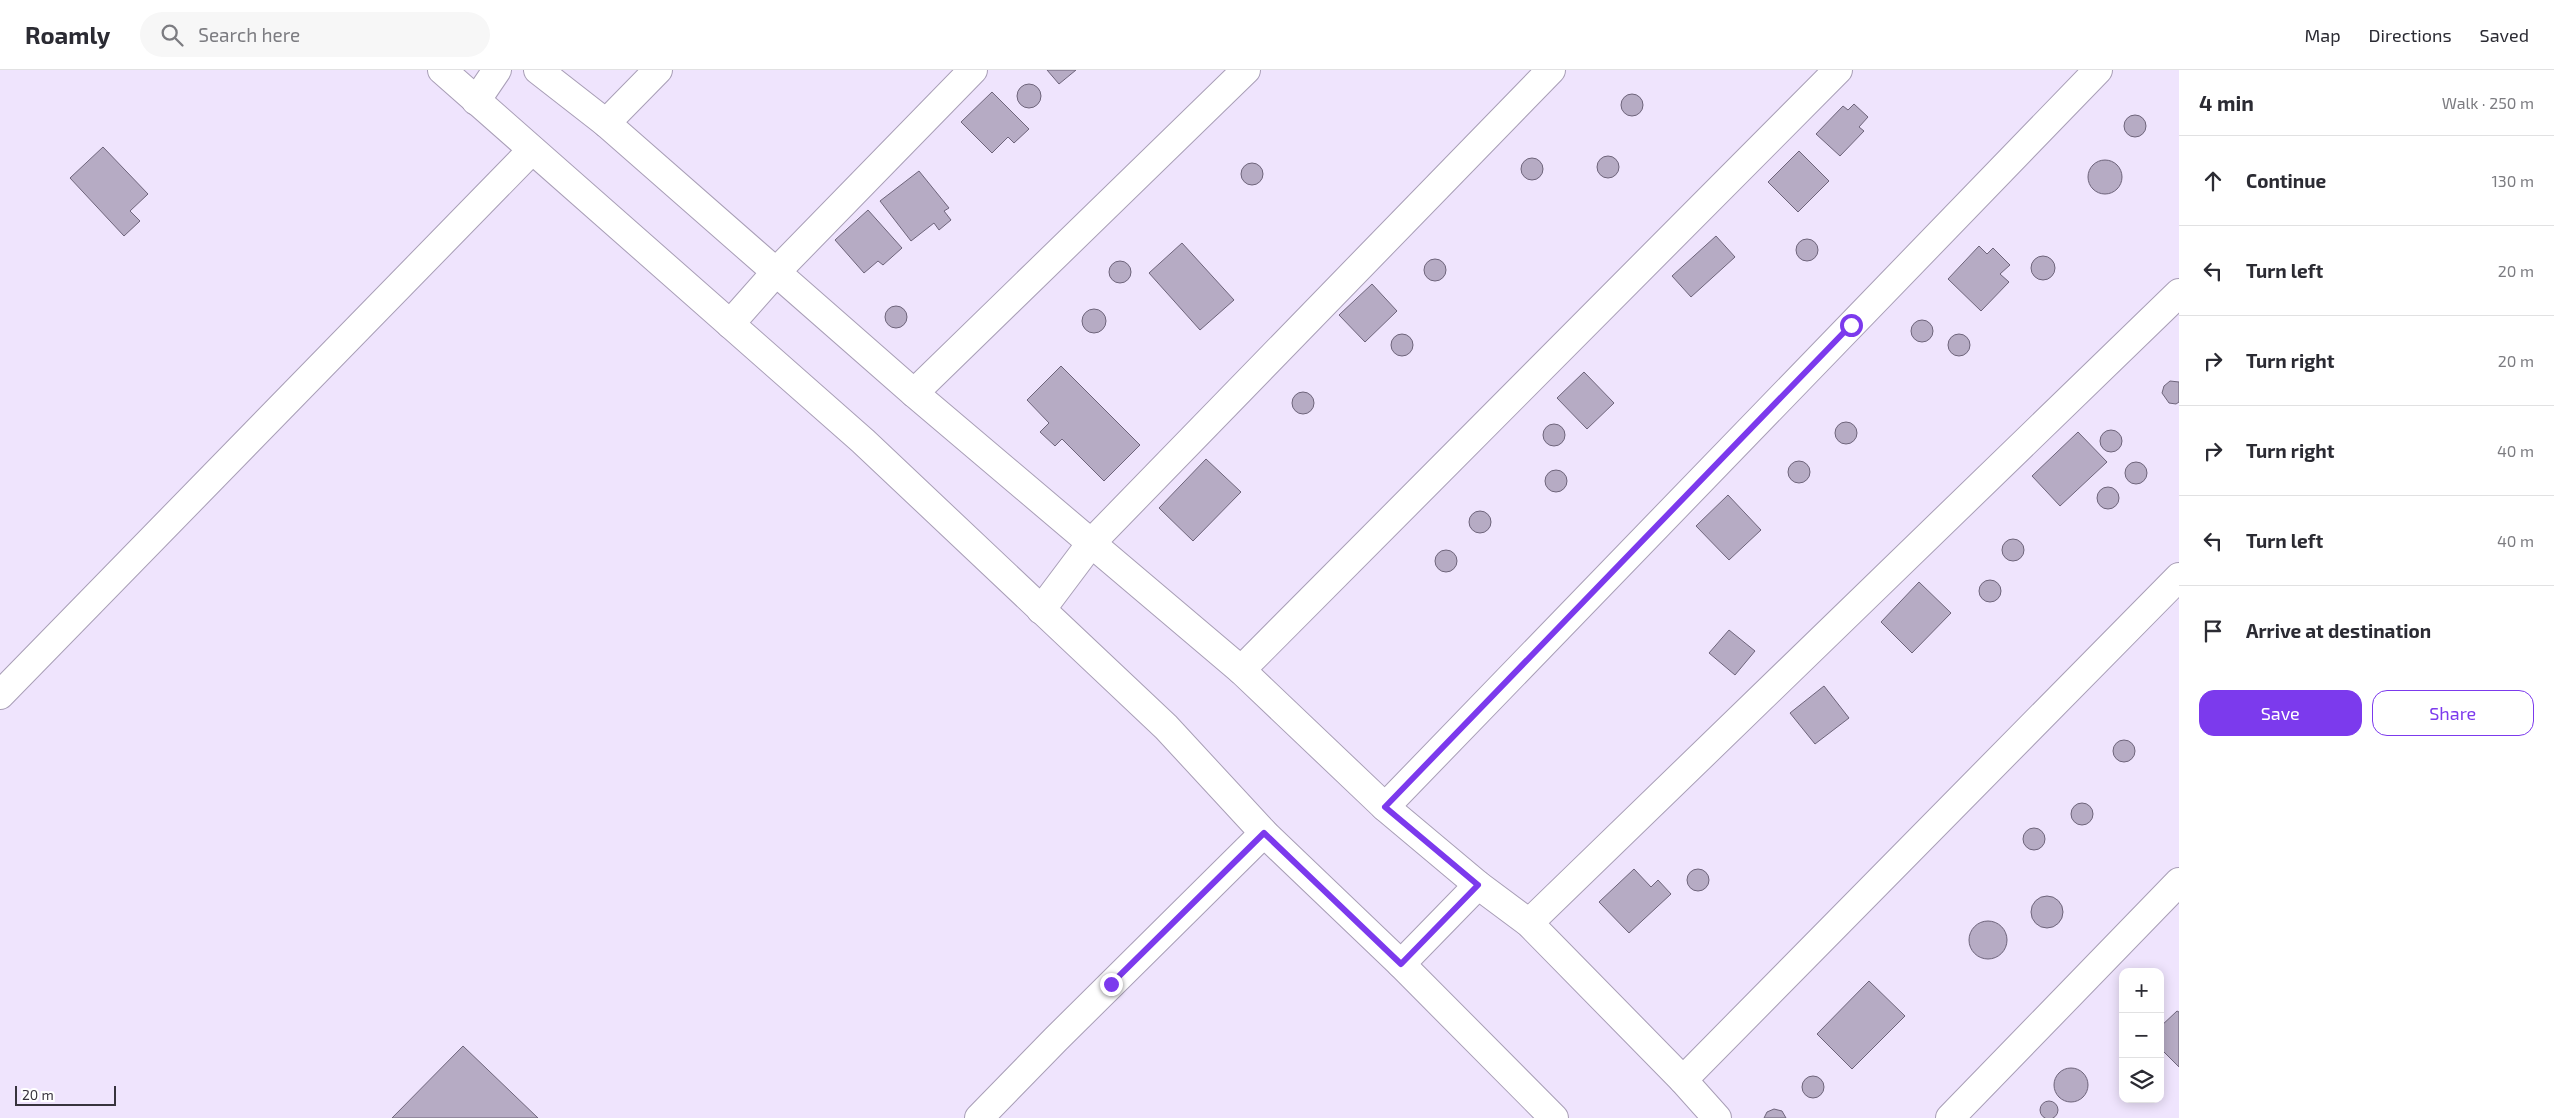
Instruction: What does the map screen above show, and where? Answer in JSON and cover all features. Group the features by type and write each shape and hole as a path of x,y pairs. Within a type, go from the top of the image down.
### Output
{"street":[{"path":"442,70 863,441 1166,727 1264,833 1401,964 1554,1118"},
{"path":"476,101 497,70"},
{"path":"538,70 606,123 914,393 1241,670 1385,807 1478,885 1528,923 1683,1080 1717,1118"},
{"path":"606,123 658,70"},
{"path":"730,324 776,272 973,70"},
{"path":"914,393 1246,70"},
{"path":"1041,610 1092,542 1551,70"},
{"path":"1241,670 1838,70"},
{"path":"1385,807 2098,70"},
{"path":"0,695 532,150"},
{"path":"1528,923 2179,293"},
{"path":"1683,1080 2179,577"},
{"path":"979,1118 1264,833"},
{"path":"1950,1118 2179,882"},
{"path":"1401,964 1478,885"}],"building":[{"path":"1047,70 1076,70 1059,84"},
{"path":"1029,84 1037,88 1041,96 1037,104 1029,108 1021,104 1017,96 1021,88"},
{"path":"992,92 1029,129 1014,143 1008,137 992,153 961,122"},
{"path":"1628,94 1636,94 1643,101 1643,109 1636,116 1628,116 1621,109 1621,101"},
{"path":"1854,104 1868,117 1859,127 1864,131 1840,156 1816,134 1843,106 1848,110"},
{"path":"2131,115 2139,115 2146,122 2146,130 2139,137 2131,137 2124,130 2124,122"},
{"path":"103,147 148,194 130,211 140,221 124,236 70,178"},
{"path":"1799,151 1829,181 1798,212 1768,182"},
{"path":"1604,156 1612,156 1619,163 1619,171 1612,178 1604,178 1597,171 1597,163"},
{"path":"1528,158 1536,158 1543,165 1543,173 1536,180 1528,180 1521,173 1521,165"},
{"path":"2105,160 2117,165 2122,177 2117,189 2105,194 2093,189 2088,177 2093,165"},
{"path":"1248,163 1256,163 1263,170 1263,178 1256,185 1248,185 1241,178 1241,170"},
{"path":"919,171 949,208 944,211 951,220 939,230 934,223 911,241 880,201"},
{"path":"868,210 902,248 883,265 878,261 864,273 835,240"},
{"path":"1716,236 1735,257 1691,297 1672,276"},
{"path":"1803,239 1811,239 1818,246 1818,254 1811,261 1803,261 1796,254 1796,246"},
{"path":"1182,243 1234,300 1200,330 1149,273"},
{"path":"1979,246 1987,254 1993,248 2010,265 2000,274 2009,282 1981,311 1948,279"},
{"path":"2043,256 2051,260 2055,268 2051,276 2043,280 2035,276 2031,268 2035,260"},
{"path":"1431,259 1439,259 1446,266 1446,274 1439,281 1431,281 1424,274 1424,266"},
{"path":"1116,261 1124,261 1131,268 1131,276 1124,283 1116,283 1109,276 1109,268"},
{"path":"1372,284 1397,311 1365,342 1339,315"},
{"path":"892,306 900,306 907,313 907,321 900,328 892,328 885,321 885,313"},
{"path":"1094,309 1102,313 1106,321 1102,329 1094,333 1086,329 1082,321 1086,313"},
{"path":"1918,320 1926,320 1933,327 1933,335 1926,342 1918,342 1911,335 1911,327"},
{"path":"1398,334 1406,334 1413,341 1413,349 1406,356 1398,356 1391,349 1391,341"},
{"path":"1955,334 1963,334 1970,341 1970,349 1963,356 1955,356 1948,349 1948,341"},
{"path":"1061,366 1140,445 1104,481 1062,439 1055,446 1040,432 1049,423 1027,400"},
{"path":"1584,372 1614,403 1587,429 1557,398"},
{"path":"2170,381 2179,382 2179,402 2176,404 2169,403 2162,393 2164,386"},
{"path":"1299,392 1307,392 1314,399 1314,407 1307,414 1299,414 1292,407 1292,399"},
{"path":"1842,422 1850,422 1857,429 1857,437 1850,444 1842,444 1835,437 1835,429"},
{"path":"1550,424 1558,424 1565,431 1565,439 1558,446 1550,446 1543,439 1543,431"},
{"path":"2107,430 2115,430 2122,437 2122,445 2115,452 2107,452 2100,445 2100,437"},
{"path":"2078,432 2107,462 2060,506 2032,476"},
{"path":"1206,459 1241,492 1193,541 1159,508"},
{"path":"1795,461 1803,461 1810,468 1810,476 1803,483 1795,483 1788,476 1788,468"},
{"path":"2132,462 2140,462 2147,469 2147,477 2140,484 2132,484 2125,477 2125,469"},
{"path":"1552,470 1560,470 1567,477 1567,485 1560,492 1552,492 1545,485 1545,477"},
{"path":"2104,487 2112,487 2119,494 2119,502 2112,509 2104,509 2097,502 2097,494"},
{"path":"1728,495 1761,530 1729,560 1696,526"},
{"path":"1476,511 1484,511 1491,518 1491,526 1484,533 1476,533 1469,526 1469,518"},
{"path":"2009,539 2017,539 2024,546 2024,554 2017,561 2009,561 2002,554 2002,546"},
{"path":"1442,550 1450,550 1457,557 1457,565 1450,572 1442,572 1435,565 1435,557"},
{"path":"1986,580 1994,580 2001,587 2001,595 1994,602 1986,602 1979,595 1979,587"},
{"path":"1919,582 1951,613 1912,653 1881,622"},
{"path":"1729,630 1755,651 1735,675 1709,653"},
{"path":"1824,686 1849,718 1815,744 1790,713"},
{"path":"2120,740 2128,740 2135,747 2135,755 2128,762 2120,762 2113,755 2113,747"},
{"path":"2078,803 2086,803 2093,810 2093,818 2086,825 2078,825 2071,818 2071,810"},
{"path":"2030,828 2038,828 2045,835 2045,843 2038,850 2030,850 2023,843 2023,835"},
{"path":"1634,869 1651,887 1658,880 1671,894 1629,933 1599,902"},
{"path":"1694,869 1702,869 1709,876 1709,884 1702,891 1694,891 1687,884 1687,876"},
{"path":"2047,896 2059,900 2063,912 2059,924 2047,928 2035,924 2031,912 2035,900"},
{"path":"1988,921 2001,927 2007,940 2001,953 1988,959 1975,953 1969,940 1975,927"},
{"path":"1869,981 1905,1016 1852,1069 1817,1034"},
{"path":"2177,1011 2179,1012 2179,1067 2164,1052 2164,1023"},
{"path":"463,1046 538,1118 392,1118"},
{"path":"2071,1068 2078,1069 2083,1073 2087,1078 2087,1092 2083,1097 2078,1101 2071,1102 2064,1101 2059,1097 2055,1092 2054,1085 2055,1078 2059,1073 2064,1069"},
{"path":"1809,1076 1817,1076 1824,1083 1824,1091 1817,1098 1809,1098 1802,1091 1802,1083"},
{"path":"2045,1101 2053,1101 2058,1106 2056,1117 2045,1119 2040,1114 2040,1106"},
{"path":"1774,1109 1782,1111 1786,1118 1764,1118 1767,1112"}],"route":[{"path":"1111,984 1264,833 1401,964 1478,885 1385,807 1851,325"}]}
